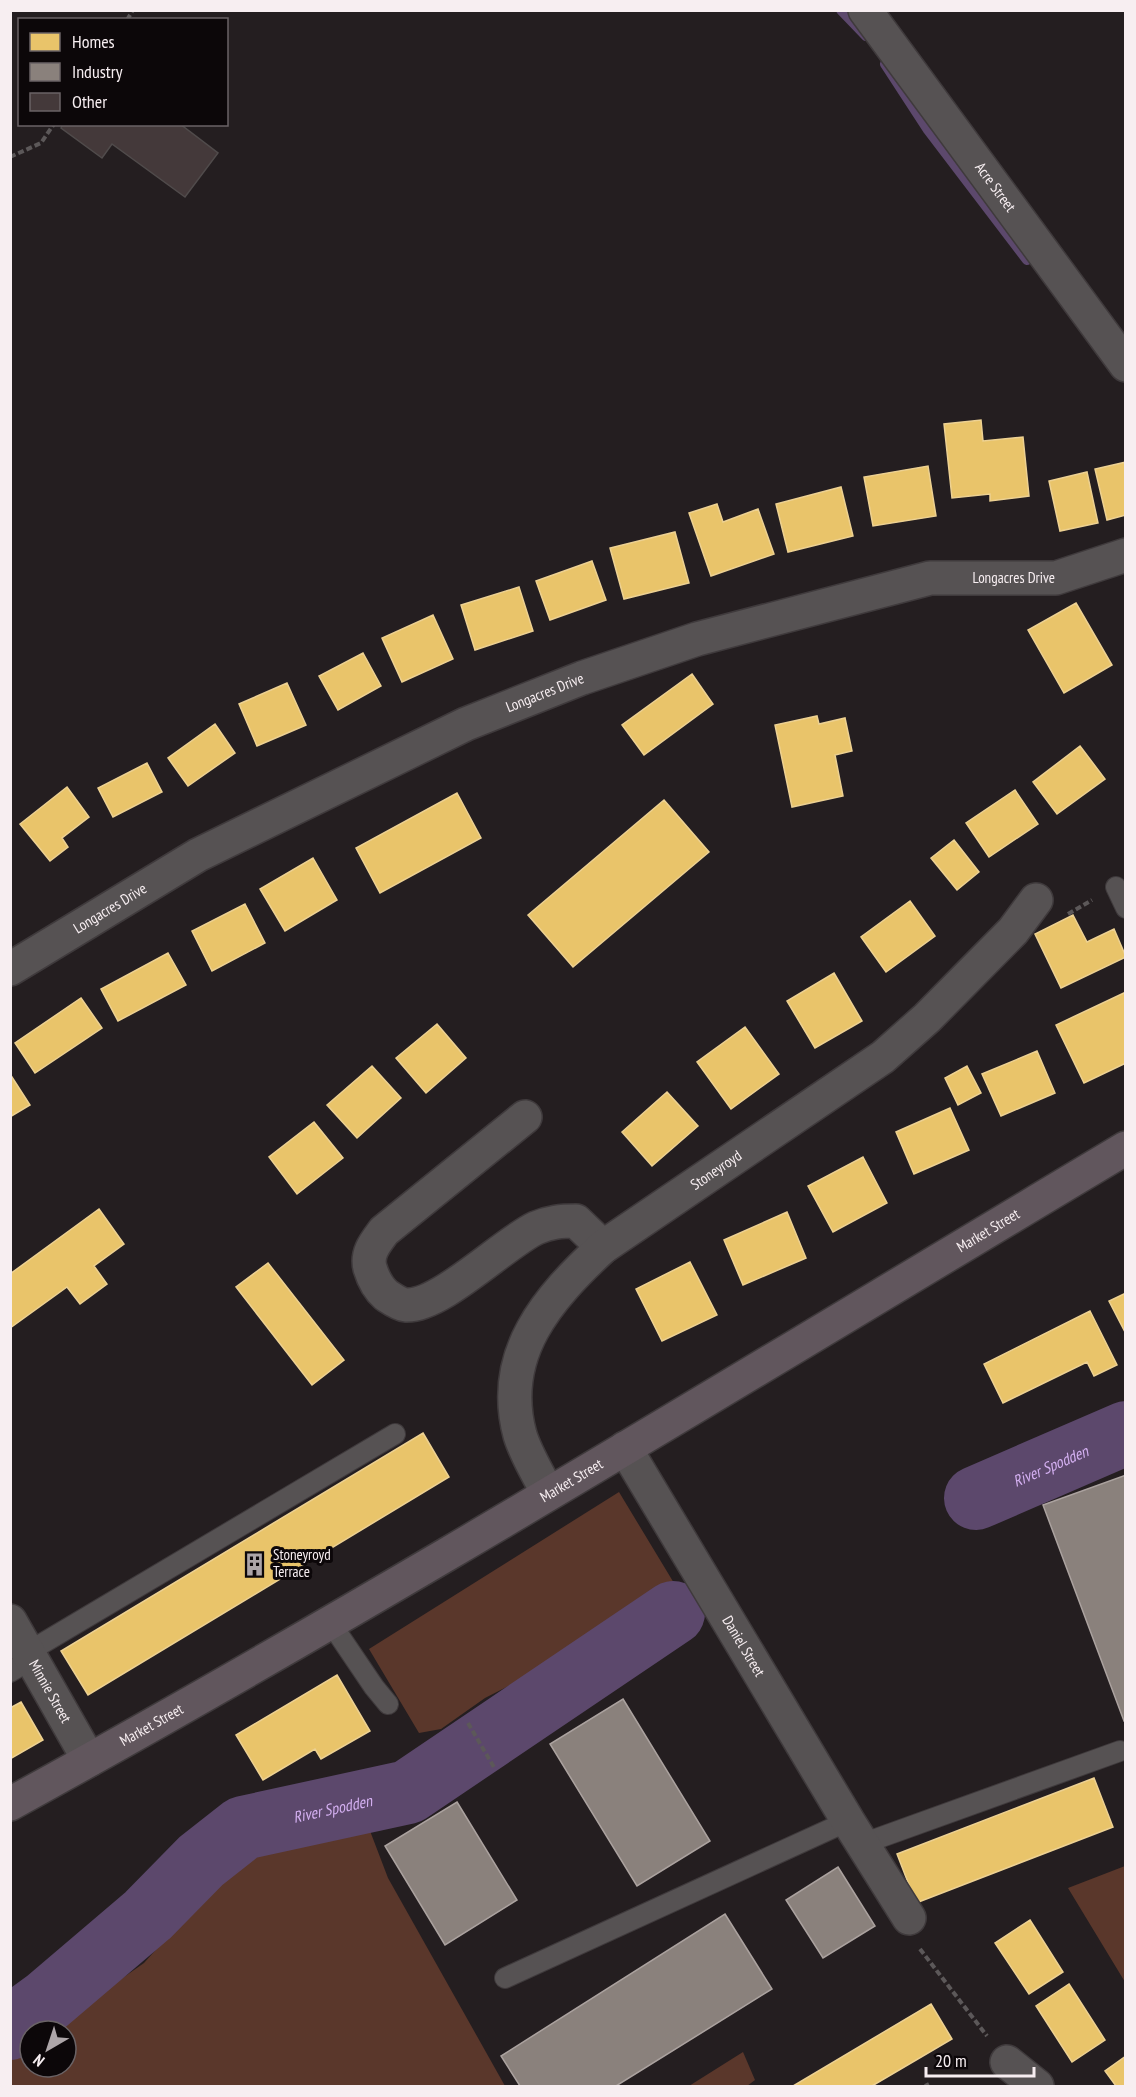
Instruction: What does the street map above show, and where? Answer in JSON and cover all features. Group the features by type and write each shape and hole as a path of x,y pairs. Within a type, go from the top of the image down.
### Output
{"main road":[{"name":"Market Street","path":"10,1804 330,1622 548,1494 1125,1148"}],"street":[{"name":"Acre Street","path":"865,10 1125,366"},
{"name":"Longacres Drive","path":"10,969 198,855 466,724 582,678 697,639 930,578 1056,578 1125,555"},
{"name":"Stoneyroyd","path":"548,1494 520,1436 515,1379 522,1350 534,1325 567,1281 603,1247 883,1058 927,1018 1013,931 1036,900"},
{"path":"525,1117 384,1231 374,1244 368,1261 372,1275 382,1291 395,1301 407,1305 437,1296 535,1228 556,1221 576,1221 603,1247"},
{"name":"Daniel Street","path":"625,1448 909,1918"},
{"name":"Minnie Street","path":"10,1621 24,1661 89,1760"},
{"path":"1007,2062 1037,2086"}],"lane":[{"path":"1116,887 1125,908"},
{"path":"24,1661 396,1434"},
{"path":"330,1622 374,1688 388,1704"},
{"path":"505,1978 855,1832 1120,1751"}],"path":[{"path":"10,157 41,143 53,126"},
{"path":"468,1723 495,1769"},
{"path":"909,1918 911,1936 1007,2062"}],"shaded area":[{"path":"619,1492 683,1598 485,1698 441,1729 419,1733 369,1649"},
{"path":"367,1823 388,1878 505,2086 11,2086 11,2057 18,2052 18,2079 78,2079 78,2019 64,2019 144,1963 228,1869 266,1839"},
{"path":"1125,1866 1125,1982 1068,1888"},
{"path":"743,2052 755,2080 747,2086 689,2086"}],"building: Homes":[{"path":"981,420 983,441 1023,437 1029,496 990,501 990,494 952,498 944,424"},
{"path":"1126,462 1126,515 1107,520 1095,469"},
{"path":"928,466 936,516 873,526 864,477"},
{"path":"1087,472 1098,523 1060,531 1049,481"},
{"path":"841,487 853,536 788,552 776,504"},
{"path":"717,504 723,522 758,509 774,554 711,576 689,513"},
{"path":"675,532 689,583 624,599 610,548"},
{"path":"592,561 606,600 550,620 536,581"},
{"path":"519,587 533,631 475,650 461,605"},
{"path":"1076,603 1112,665 1064,693 1028,630"},
{"path":"433,615 453,659 402,682 382,638"},
{"path":"363,653 381,686 338,710 319,676"},
{"path":"692,674 713,704 644,755 622,725"},
{"path":"287,683 306,725 257,746 239,704"},
{"path":"817,716 819,724 845,718 852,751 835,755 843,796 792,807 775,725"},
{"path":"215,724 235,753 188,786 168,758"},
{"path":"1080,746 1105,779 1057,814 1033,782"},
{"path":"147,763 162,792 113,817 98,788"},
{"path":"67,787 89,817 62,838 68,847 50,861 20,824"},
{"path":"1015,790 1038,824 989,857 966,823"},
{"path":"457,793 481,838 380,893 356,848"},
{"path":"664,800 709,852 573,967 528,915"},
{"path":"954,840 979,872 957,890 931,858"},
{"path":"313,858 337,900 285,931 260,889"},
{"path":"910,901 935,936 886,972 861,937"},
{"path":"245,904 265,943 212,971 192,931"},
{"path":"1073,915 1087,942 1114,929 1126,957 1061,988 1035,934"},
{"path":"168,953 186,985 118,1021 101,989"},
{"path":"834,973 862,1021 815,1048 787,1001"},
{"path":"1126,992 1126,1063 1084,1083 1056,1025"},
{"path":"81,998 102,1028 35,1073 15,1043"},
{"path":"437,1024 466,1058 426,1093 396,1058"},
{"path":"745,1027 779,1074 731,1109 697,1062"},
{"path":"1037,1051 1055,1093 1001,1116 982,1074"},
{"path":"372,1066 401,1098 357,1138 327,1105"},
{"path":"967,1066 981,1093 958,1105 945,1078"},
{"path":"10,1074 30,1105 10,1117"},
{"path":"667,1092 698,1126 652,1166 622,1132"},
{"path":"950,1108 969,1150 914,1174 896,1132"},
{"path":"314,1122 343,1158 297,1194 269,1157"},
{"path":"863,1157 887,1203 833,1232 808,1186"},
{"path":"99,1209 124,1244 94,1266 107,1284 80,1304 67,1287 10,1328 10,1274"},
{"path":"787,1212 806,1258 743,1285 724,1240"},
{"path":"690,1262 717,1315 662,1341 636,1289"},
{"path":"268,1263 344,1360 312,1385 236,1287"},
{"path":"1126,1293 1126,1334 1109,1301"},
{"path":"1090,1311 1117,1365 1094,1376 1087,1362 1003,1403 984,1364"},
{"name":"Stoneyroyd Terrace","path":"423,1433 449,1477 88,1695 61,1651"},
{"path":"337,1675 370,1731 321,1759 315,1749 263,1780 236,1735"},
{"path":"21,1702 43,1740 10,1759 10,1708"},
{"path":"1094,1778 1113,1827 916,1903 897,1854"},
{"path":"1030,1920 1063,1972 1029,1994 995,1943"},
{"path":"1069,1984 1105,2040 1072,2062 1036,2006"},
{"path":"931,2004 952,2039 872,2086 793,2086"},
{"path":"1126,2056 1126,2086 1116,2086 1105,2071"}],"building: Industry":[{"path":"1126,1475 1126,1720 1124,1721 1043,1505"},
{"path":"623,1699 710,1841 637,1886 550,1744"},
{"path":"457,1802 517,1900 445,1945 385,1846"},
{"path":"838,1867 875,1926 823,1958 786,1900"},
{"path":"725,1914 772,1989 616,2086 520,2086 501,2056"}],"building: Other":[{"path":"62,126 183,126 218,153 185,197 112,144 102,158 61,128"}],"waterway":[{"path":"841,10 866,36"},
{"path":"885,64 928,130 1027,260"},
{"name":"River Spodden","path":"976,1498 1126,1433"},
{"name":"River Spodden","path":"10,2028 47,2001 148,1915 201,1861 243,1828 408,1792 673,1613"}],"place":[{"name":"Stoneyroyd Terrace","path":"255,1564"}]}
